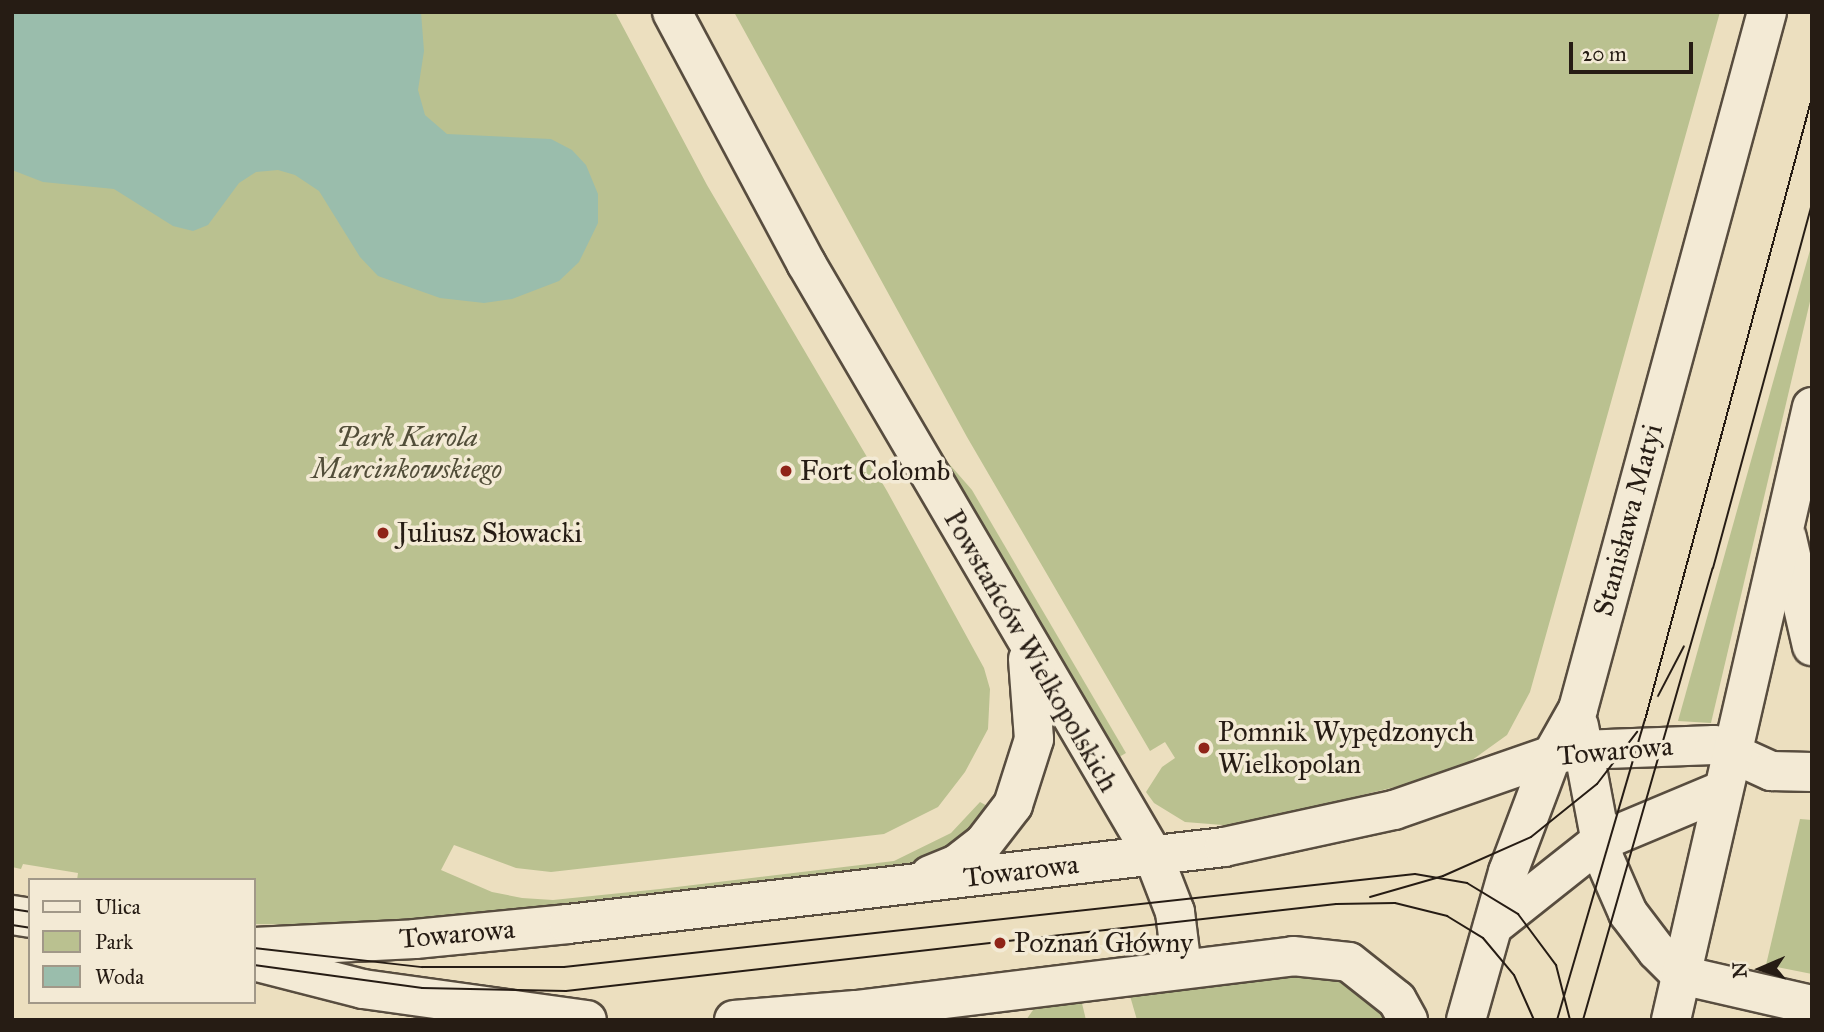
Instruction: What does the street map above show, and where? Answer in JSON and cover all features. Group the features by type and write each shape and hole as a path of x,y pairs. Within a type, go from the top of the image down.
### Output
{"street":[{"name":"Powstańców Wielkopolskich","path":"672,12 806,263 1020,633 1153,855 1175,912 1182,968"},
{"name":"Stanisława Matyi","path":"1566,752 1767,12"},
{"path":"1671,1020 1721,791 1812,407"},
{"path":"1784,525 1812,646"},
{"path":"888,888 957,864 993,834 1013,804 1034,739 1032,681 1020,633"},
{"name":"Towarowa","path":"256,947 415,939 888,888 1153,855 1301,832 1394,810 1566,752 1663,744 1714,745 1731,750 1771,771 1812,772"},
{"path":"1566,752 1628,913 1681,975 1812,1005"},
{"path":"1466,1020 1493,926 1566,752"},
{"path":"1493,926 1599,842 1629,826 1721,791"},
{"path":"734,1020 856,1010 1293,956 1349,962 1397,1000 1408,1020"},
{"name":"Towarowa","path":"256,962 363,989 587,1020"}],"green space":[{"name":"Park Karola Marcinkowskiego","path":"12,12 615,12 707,185 887,491 984,668 990,689 988,729 965,772 938,807 884,834 551,872 516,868 454,845 441,870 492,892 522,898 553,900 660,889 894,861 951,833 980,802 991,808 960,841 920,863 872,874 361,926 256,924 256,878 77,878 78,873 23,864 21,869 12,867"},
{"path":"734,12 1720,12 1530,692 1507,735 1468,763 1403,785 1235,826 1185,822 1154,803 1146,792 1162,767 1175,758 1165,742 1150,751 967,437"},
{"path":"1812,243 1812,293 1711,723 1678,721"},
{"path":"944,458 972,490 1126,753 1119,757"},
{"path":"1800,819 1812,820 1812,974 1766,965"},
{"path":"1299,970 1341,978 1368,994 1388,1020 1137,1020 1128,989"},
{"path":"1080,995 1086,1020 1026,1020 1038,1003"}],"water":[{"path":"12,12 421,12 424,51 418,90 425,115 447,134 551,139 572,150 586,165 598,194 598,223 579,262 559,281 512,299 484,303 440,298 378,276 360,257 319,191 295,175 278,170 256,172 239,183 208,225 193,231 173,226 114,189 43,182 12,170"}],"tram line":[{"path":"1557,1020 1645,720 1812,97"},
{"path":"1583,1020 1713,568 1812,203"},
{"path":"1658,696 1684,646"},
{"path":"1370,897 1443,876 1531,837 1597,784 1637,732"},
{"path":"256,948 422,967 564,967 1415,874 1467,883 1518,914 1556,965 1570,1020"},
{"path":"256,965 422,988 566,991 1336,904 1395,903 1447,916 1483,938 1514,975 1534,1020"},
{"path":"12,909 28,912"},
{"path":"12,925 28,928"}],"place":[{"name":"Fort Colomb","path":"786,471"},
{"name":"Juliusz Słowacki","path":"383,533"},
{"name":"Pomnik Wypędzonych Wielkopolan","path":"1204,748"},
{"name":"Poznań Główny","path":"1000,943"}]}
